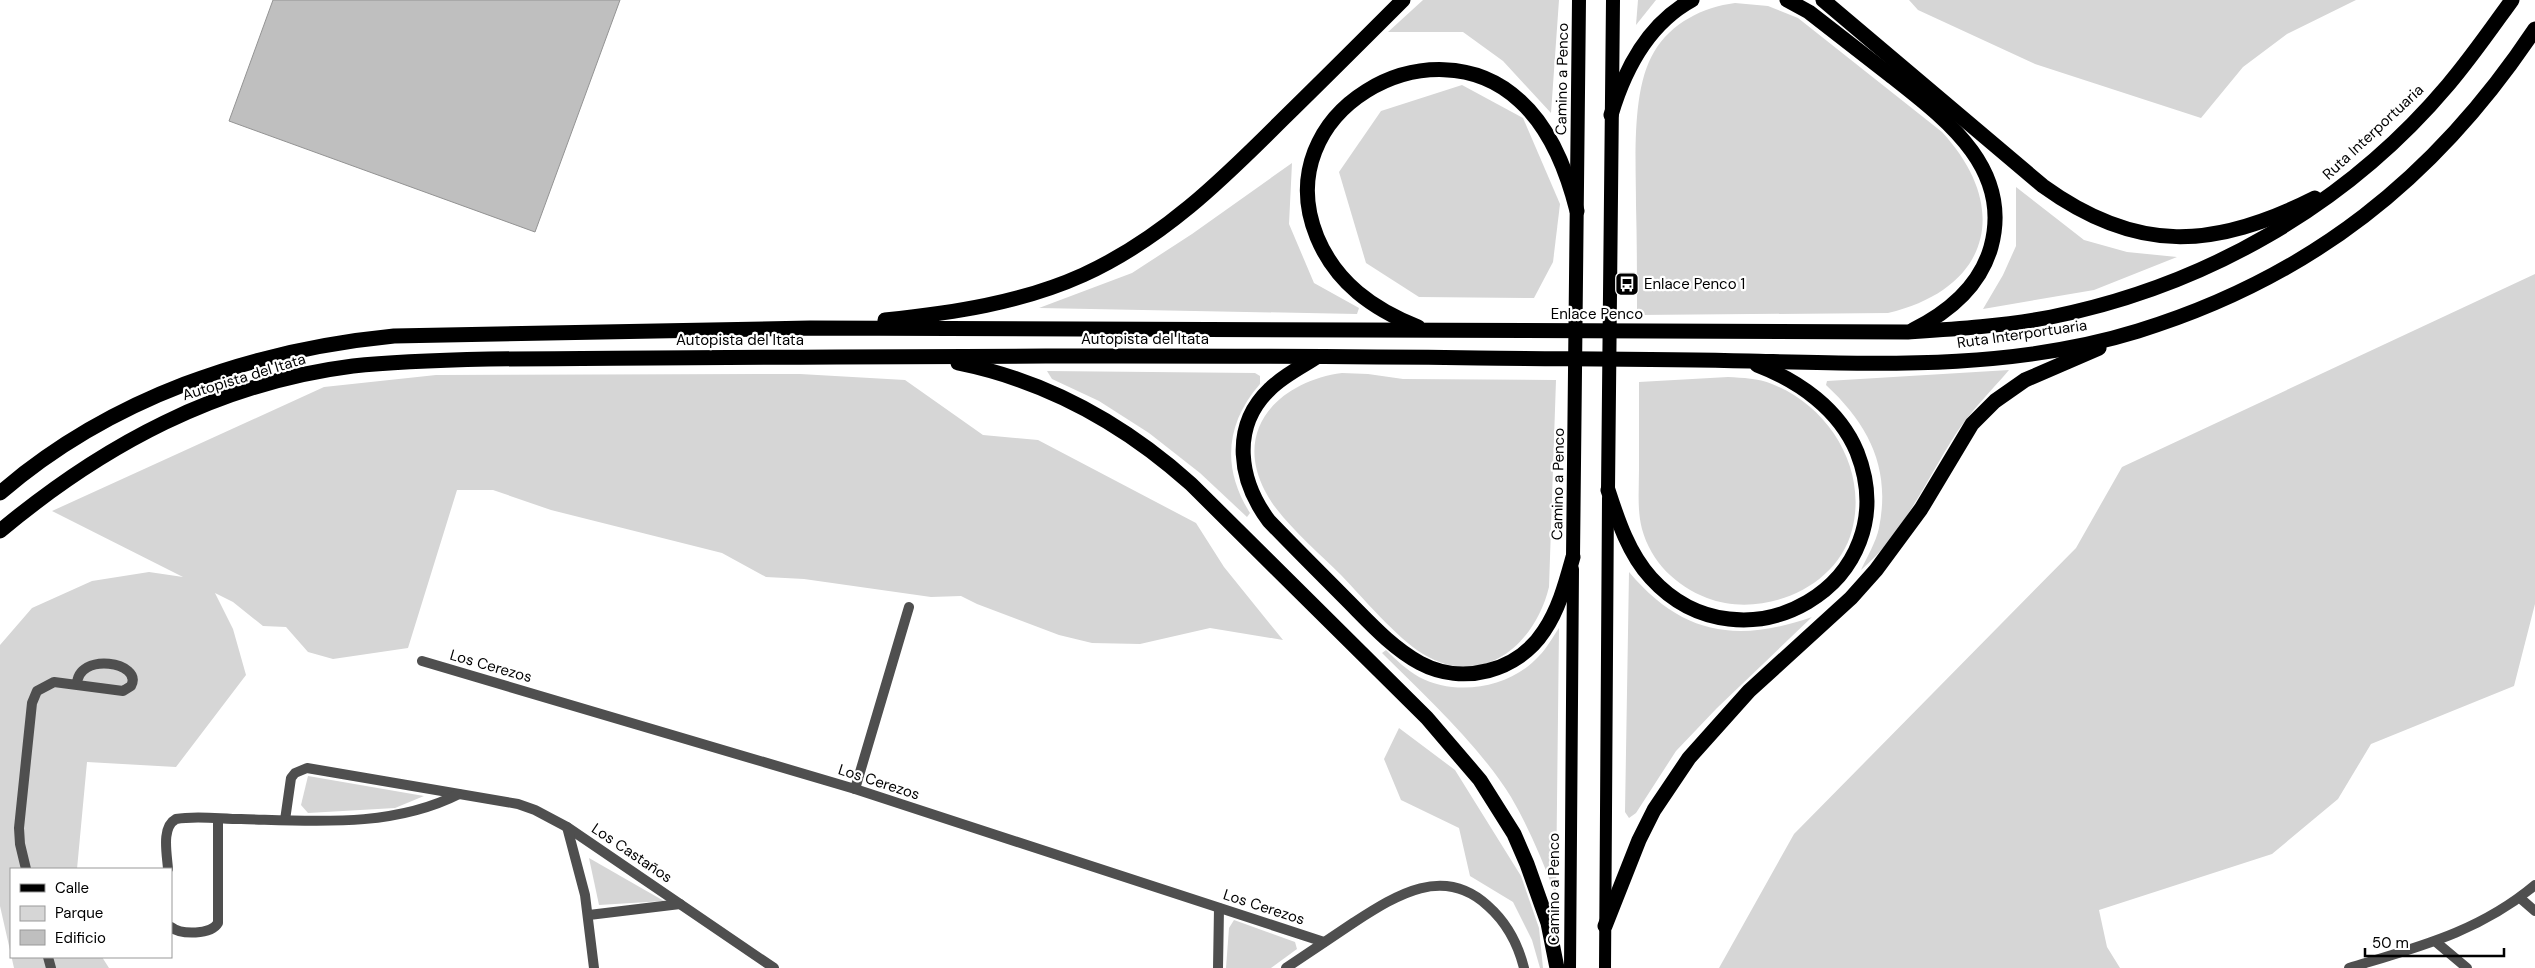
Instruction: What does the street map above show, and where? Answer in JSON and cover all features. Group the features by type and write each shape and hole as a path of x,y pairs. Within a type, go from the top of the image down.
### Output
{"highway":[{"path":"810,328 940,313 1006,300 1064,283 1118,257 1160,231 1207,193 1403,0"},
{"name":"Camino a Penco","path":"1573,557 1579,0"},
{"path":"1613,0 1608,490 1622,531 1640,564 1661,589 1690,608 1724,619 1757,619 1788,611 1828,588 1848,565 1862,537 1868,508 1861,464 1846,431 1824,405 1793,383 1746,361"},
{"path":"1611,115 1626,73 1637,54 1666,17 1692,0"},
{"path":"1787,0 1809,12 1953,126 1975,155 1988,182 1994,212 1994,227 1992,242 1982,270 1954,304 1928,322 1908,332"},
{"path":"1823,0 2043,186 2086,214 2124,230 2166,237 2187,237 2228,231 2283,212 2358,174"},
{"name":"Ruta Interportuaria","path":"1672,332 1908,332 1981,326 2049,317 2126,298 2163,286 2231,256 2277,231 2315,207 2358,174 2448,85 2512,0"},
{"name":"Ruta Interportuaria","path":"1670,360 1854,364 1944,362 2044,352 2132,333 2180,318 2259,283 2333,240 2371,212 2408,180 2460,128 2502,75 2535,28"},
{"path":"1426,330 1386,313 1352,289 1329,261 1315,231 1308,199 1309,170 1325,130 1352,101 1388,80 1425,71 1460,72 1490,82 1519,100 1541,126 1563,167 1577,211"},
{"name":"Autopista del Itata","path":"2,492 57,450 98,424 151,398 246,364 313,346 376,338 434,334 810,328 1522,331"},
{"name":"Enlace Penco","path":"1522,331 1672,332"},
{"path":"1605,926 1639,840 1658,803 1689,758 1749,691 1851,598 1876,570 1921,509 1963,438 1978,418 1995,401 2025,380 2132,333"},
{"path":"1319,356 1270,389 1254,409 1243,442 1244,472 1254,498 1269,521 1399,649 1430,667 1455,674 1481,672 1517,658 1539,638 1550,622 1564,587 1573,557"},
{"name":"Autopista del Itata","path":"0,531 76,472 135,436 208,404 272,383 314,373 366,365 459,360 930,357 1319,356 1670,360"},
{"path":"930,357 973,366 1015,378 1077,403 1128,433 1191,484 1426,718 1480,780 1510,828 1527,864 1548,923 1557,968"}],"main road":[{"path":"1605,968 1608,490"},
{"name":"Camino a Penco","path":"1570,968 1573,557"}],"street":[{"path":"855,789 909,607"},
{"name":"Los Cerezos","path":"422,661 855,789 1324,942"},
{"path":"26,868 20,844 19,828 34,697 42,687 48,684 77,685 124,691 131,686 133,677 131,672 123,667 94,664 82,669 77,679 77,685"},
{"name":"Los Castaños","path":"285,820 292,778 295,773 307,768 518,804 543,814 567,827 774,968"},
{"path":"168,868 167,830 170,823 182,818 285,820 387,817 426,808 459,794"},
{"path":"172,928 177,931 208,931 218,923 218,819"},
{"path":"567,827 580,874 588,915 594,968"},
{"path":"2349,968 2436,942 2480,923 2520,898 2535,885"},
{"path":"1286,968 1399,895 1421,888 1446,886 1470,893 1492,909 1509,930 1524,968"},
{"path":"2520,898 2535,910"},
{"path":"588,915 680,904"},
{"path":"1218,968 1219,908"},
{"path":"2436,942 2467,968"}],"green space":[{"path":"1423,0 1559,0 1551,113 1503,61 1463,32 1388,32"},
{"path":"1638,0 1656,0 1636,25"},
{"path":"1909,0 2356,0 2287,34 2243,67 2201,118 2035,64 1918,10"},
{"path":"1735,3 1768,6 1798,18 1942,132 1964,161 1977,189 1983,216 1980,242 1968,265 1949,285 1922,301 1888,313 1637,315 1636,126 1641,86 1654,52 1669,33 1689,18 1711,8"},
{"path":"1462,85 1523,118 1560,204 1553,262 1534,298 1419,297 1366,263 1339,172 1381,111"},
{"path":"1292,163 1289,224 1314,283 1359,308 1357,314 1039,308 1132,273 1192,234"},
{"path":"2016,187 2084,240 2127,252 2177,257 2094,290 1983,309 2003,275 2016,246"},
{"path":"2535,274 2535,604 2514,686 2371,744 2338,799 2272,854 2099,910 2107,947 2120,968 1719,968 1794,834 2076,548 2122,467"},
{"path":"2009,370 1961,426 1913,506 1890,540 1861,570 1874,544 1879,528 1882,486 1879,467 1865,432 1841,400 1826,385 1827,381"},
{"path":"1047,371 1255,373 1260,376 1260,384 1248,399 1240,415 1231,447 1235,480 1250,513 1247,517 1200,473 1149,433 1099,401 1052,379"},
{"path":"1342,373 1368,374 1403,379 1556,380 1549,587 1542,608 1532,627 1519,643 1503,656 1485,664 1466,667 1445,664 1423,654 1391,628 1300,535 1271,502 1256,468 1255,447 1259,428 1268,411 1282,397 1300,386 1320,378"},
{"path":"800,374 905,380 983,435 1038,440 1196,523 1224,567 1283,640 1210,628 1140,644 1092,643 1059,635 977,604 961,596 931,597 804,579 766,577 722,553 551,510 493,490 457,490 408,648 333,659 308,652 286,627 263,626 233,602 215,593 233,629 246,675 176,767 87,762 77,868 10,868 10,951 0,906 0,645 32,608 92,581 149,572 183,577 52,511 324,387 436,375"},
{"path":"1728,377 1767,382 1792,394 1811,408 1827,424 1839,442 1849,463 1854,485 1855,507 1852,530 1844,551 1831,568 1814,583 1794,594 1773,601 1750,605 1728,604 1707,598 1675,580 1658,562 1646,541 1639,514 1639,382"},
{"path":"1629,572 1649,593 1669,609 1690,621 1712,628 1735,631 1759,630 1812,617 1717,708 1676,751 1636,813 1629,818 1625,812"},
{"path":"1559,628 1556,890 1554,891 1523,819 1498,777 1451,722 1382,653 1386,650 1410,671 1434,683 1466,688 1482,686 1513,676 1527,667 1542,653"},
{"path":"1399,728 1455,770 1521,876 1539,928 1543,968 1540,968 1532,940 1513,902 1470,876 1459,828 1401,800 1384,759"},
{"path":"308,776 424,796 395,808 308,813 301,805"},
{"path":"589,858 664,901 599,905"},
{"path":"1234,920 1295,942 1297,949 1271,968 1226,968 1229,928"},
{"path":"12,958 103,958 109,968 14,968"}],"building":[{"path":"273,0 620,0 535,232 229,121"}],"place":[{"name":"Enlace Penco 1","path":"1627,284"}]}
